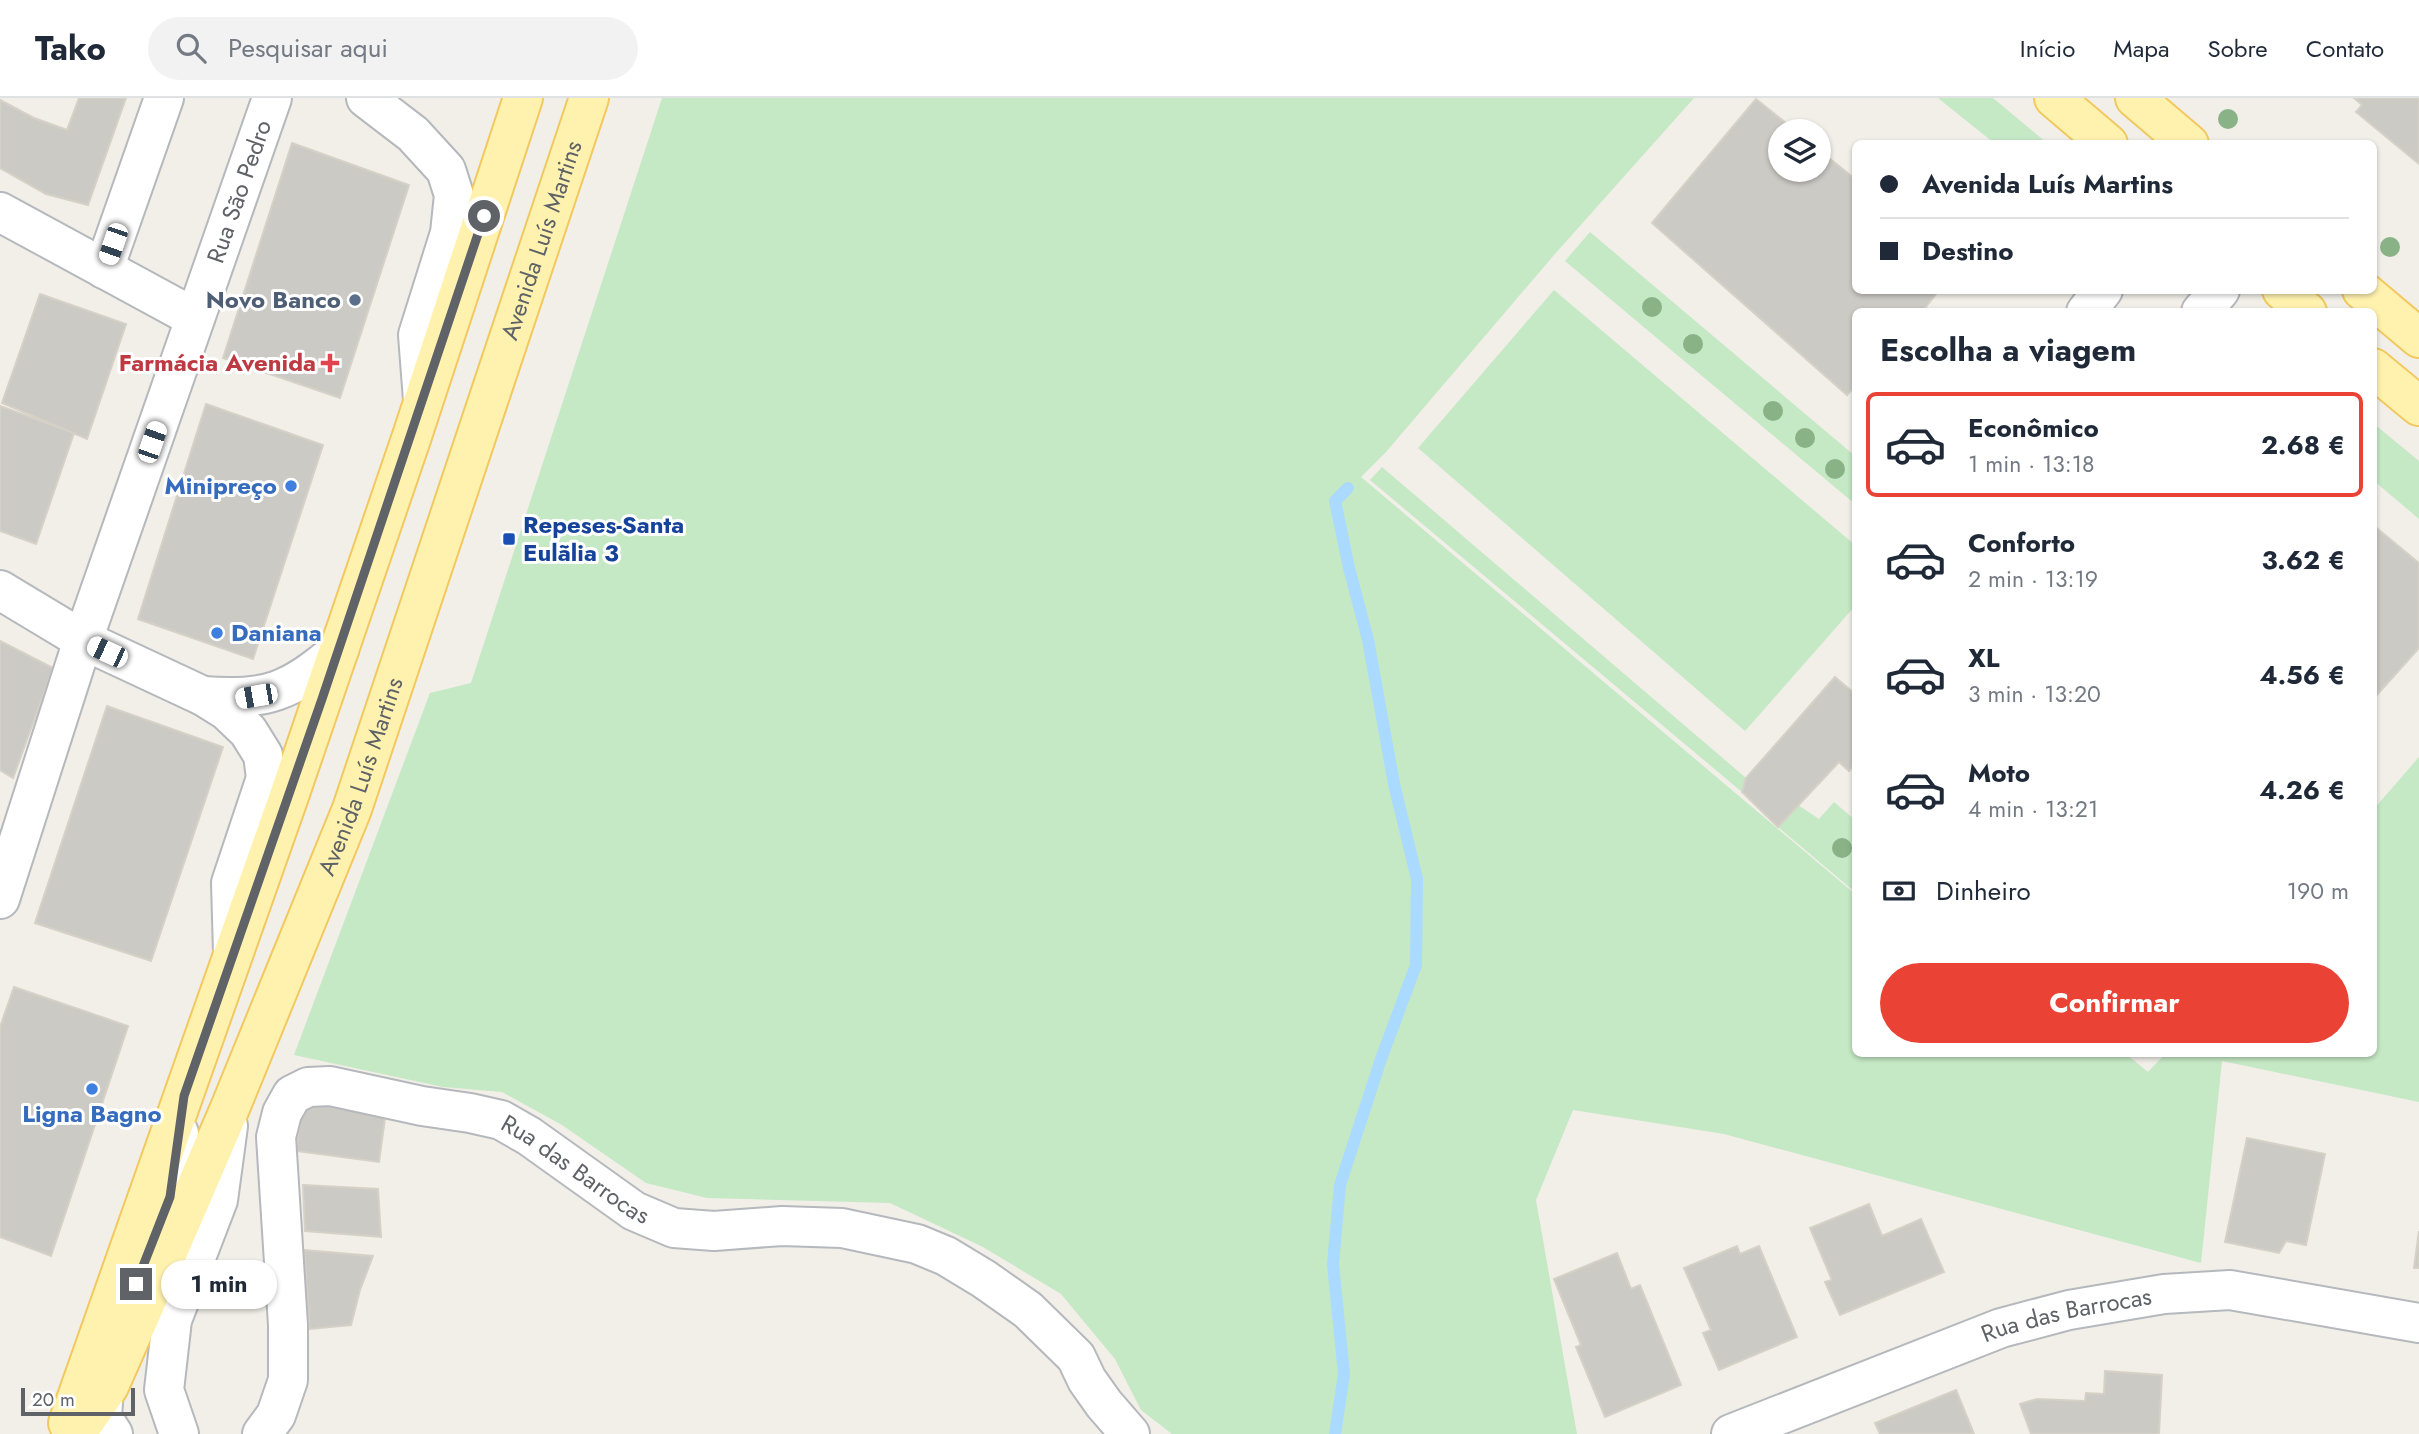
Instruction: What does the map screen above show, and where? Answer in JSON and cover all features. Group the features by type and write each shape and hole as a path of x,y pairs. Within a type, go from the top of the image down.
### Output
{"main road":[{"path":"64,1434 233,956 523,98"},
{"name":"Avenida Luís Martins","path":"76,1434 103,1395 161,1268 352,810 589,98"},
{"path":"2054,98 2103,140"},
{"path":"2135,98 2184,140"},
{"path":"2287,294 2302,308"},
{"path":"2367,294 2419,338"},
{"path":"2377,371 2419,406"}],"street":[{"path":"104,268 164,98"},
{"name":"Rua São Pedro","path":"0,899 83,640 272,98"},
{"path":"366,98 413,134 446,170 454,195 450,233 418,335 423,400"},
{"path":"0,212 195,318"},
{"path":"2089,308 2100,294"},
{"path":"2204,308 2217,294"},
{"path":"0,590 83,640 203,696 227,711 248,731 262,755 266,778 231,883 233,956"},
{"path":"203,696 238,699 273,693 309,675 338,650"},
{"name":"Rua das Barrocas","path":"262,1434 276,1415 288,1380 288,1325 276,1138 282,1113 292,1095 308,1087 330,1086 501,1120 529,1136 634,1211 674,1228 714,1231 782,1226 842,1228 917,1244 946,1256 1028,1310 1076,1357 1098,1396 1130,1434"},
{"path":"113,1434 102,1416 104,1376 127,1306 170,1197 184,1096"},
{"path":"179,1434 164,1390 172,1320 218,1200 230,1108"},
{"name":"Rua das Barrocas","path":"1731,1434 2001,1328 2069,1310 2164,1294 2230,1290 2419,1323"}],"green space":[{"path":"662,98 1694,98 1554,255 1386,452 1361,477 1852,891 1852,1057 2130,1057 2148,1072 2162,1057 2377,1057 2377,805 2419,757 2419,1102 2222,1061 2201,1263 1724,1134 1573,1110 1536,1200 1577,1434 1172,1434 1141,1410 1115,1359 1061,1294 983,1247 890,1203 707,1198 646,1183 562,1125 502,1092 443,1087 294,1055 430,693 471,683"},
{"path":"1938,98 1993,98 2043,140 1990,140"},
{"path":"1590,232 1852,453 1852,501 1565,261"},
{"path":"1554,290 1852,542 1852,609 1745,731 1418,448"},
{"path":"2377,426 2419,461 2419,519 2377,483"},
{"path":"1382,467 1746,778 1742,792 1370,480"},
{"path":"1834,802 1852,817 1852,889 1778,827 1798,805 1819,819"}],"building":[{"path":"79,98 126,98 88,205 46,194 0,168 0,100 34,118 67,130"},
{"path":"2354,98 2419,98 2419,164 2356,112 2362,105"},
{"path":"1756,99 1781,119 1768,119 1768,182 1831,182 1831,160 1852,177 1852,294 1936,294 1925,308 1852,308 1852,389 1847,395 1652,223"},
{"path":"292,143 409,185 340,398 223,358"},
{"path":"40,294 126,324 87,439 2,403"},
{"path":"206,404 323,445 253,659 138,619"},
{"path":"0,406 74,433 36,544 0,531"},
{"path":"2377,528 2419,563 2419,648 2377,695"},
{"path":"0,641 53,668 13,778 0,770"},
{"path":"1835,677 1852,691 1852,768 1849,771 1839,762 1778,827 1742,792 1746,778"},
{"path":"107,706 223,747 151,961 35,923"},
{"path":"14,987 128,1026 51,1256 0,1237 0,1027"},
{"path":"303,1100 386,1111 379,1162 296,1151"},
{"path":"2247,1138 2325,1154 2306,1245 2286,1241 2279,1253 2225,1242"},
{"path":"303,1185 378,1189 381,1237 305,1231"},
{"path":"1869,1204 1882,1236 1921,1219 1944,1272 1840,1315 1825,1282 1832,1280 1810,1228"},
{"path":"2419,1231 2419,1268 2414,1268"},
{"path":"1737,1246 1740,1254 1759,1246 1797,1337 1719,1370 1703,1333 1711,1330 1684,1268"},
{"path":"304,1250 373,1256 351,1325 310,1329"},
{"path":"1617,1253 1631,1289 1640,1285 1681,1385 1605,1417 1576,1347 1581,1345 1554,1279"},
{"path":"2105,1371 2162,1375 2159,1434 2031,1434 2020,1404 2037,1399 2085,1401 2086,1393 2104,1394"},
{"path":"1956,1390 1974,1434 1880,1434 1875,1423"}],"waterway":[{"path":"1335,1434 1344,1374 1333,1264 1340,1185 1381,1059 1416,965 1417,879 1394,784 1368,640 1335,501 1348,488"}],"place":[{"name":"Novo Banco","path":"355,300"},
{"name":"Farmácia Avenida","path":"330,363"},
{"name":"Minipreço","path":"291,486"},
{"name":"Repeses-Santa Eulãlia 3","path":"509,539"},
{"name":"Daniana","path":"217,633"},
{"name":"Ligna Bagno","path":"92,1089"}],"route":[{"path":"136,1284 170,1197 184,1096 412,436 484,216"}]}
